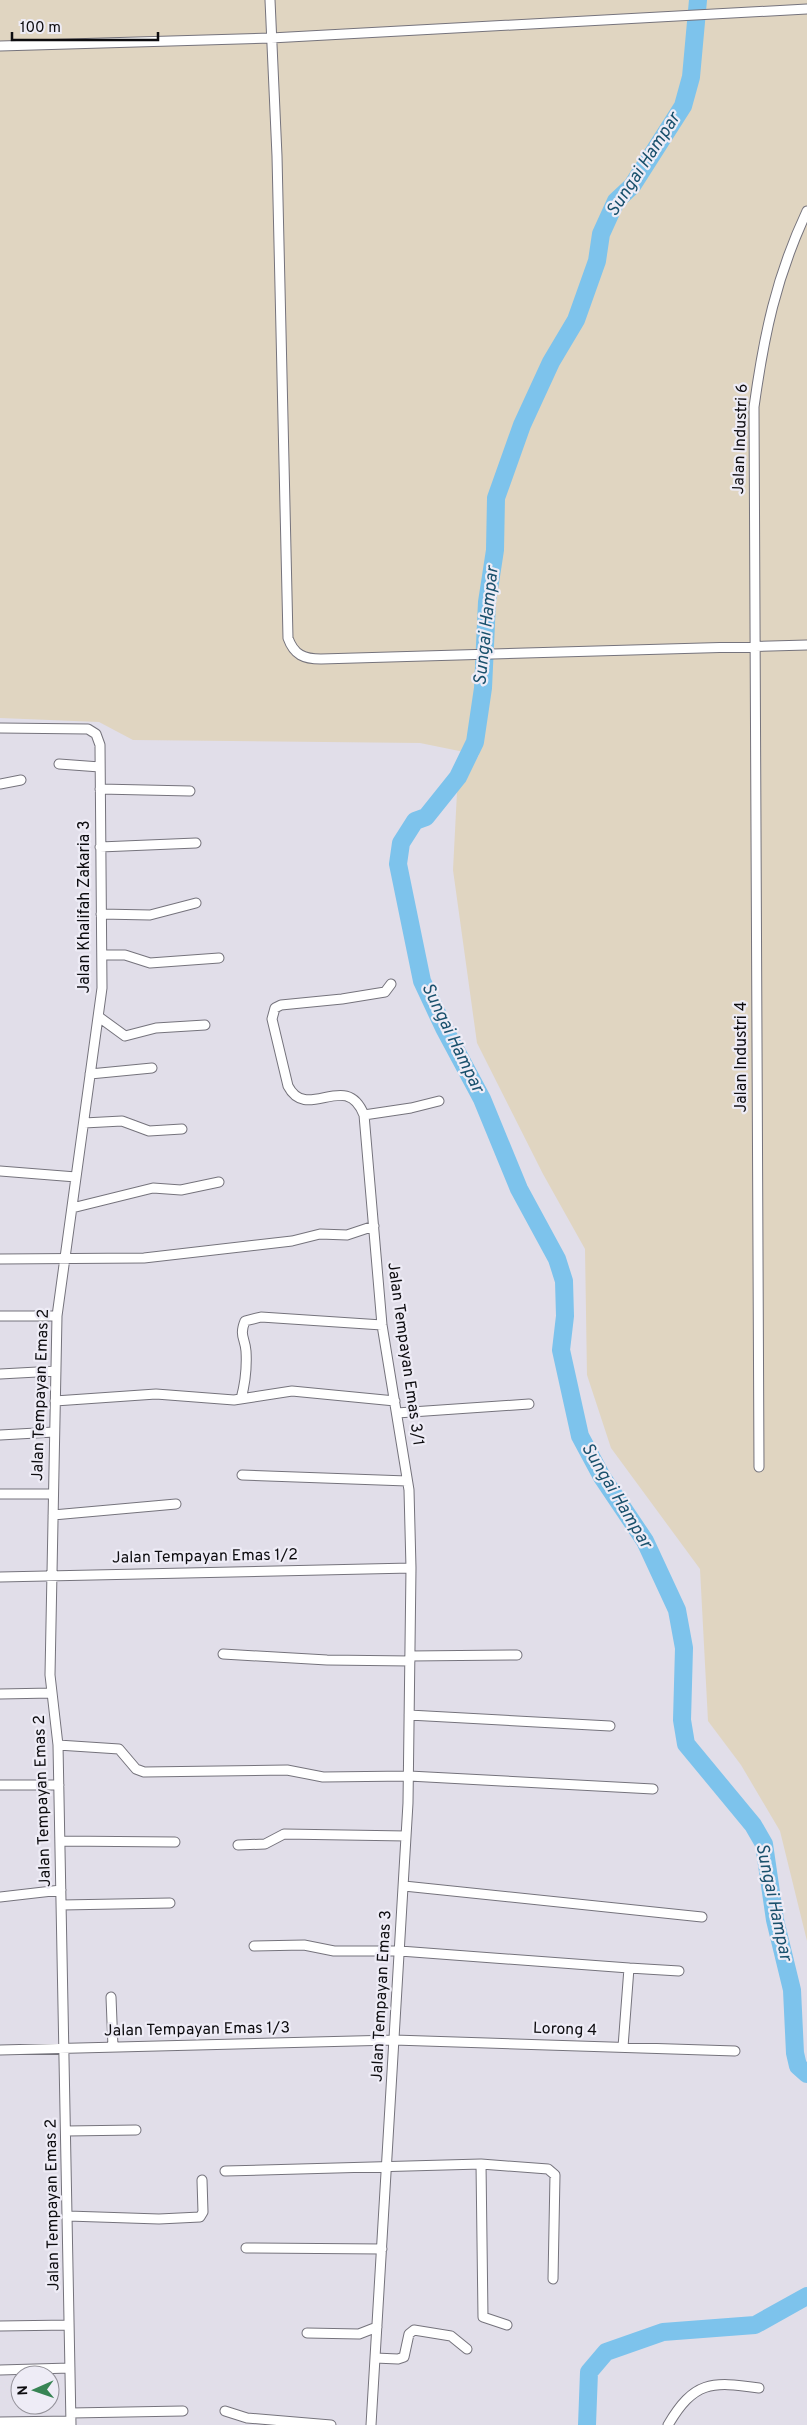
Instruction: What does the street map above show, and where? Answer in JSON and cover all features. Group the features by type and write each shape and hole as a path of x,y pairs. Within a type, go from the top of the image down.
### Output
{"street":[{"path":"270,0 277,156 288,638 291,648 298,655 309,659 807,645"},
{"path":"0,46 272,38 807,9"},
{"name":"Jalan Industri 6","path":"754,646 754,407 761,353 774,294 807,211"},
{"name":"Jalan Industri 4","path":"754,646 759,1467"},
{"name":"Jalan Khalifah Zakaria 3","path":"0,728 93,731 100,745 103,955 99,1017 76,1177"},
{"path":"59,764 100,767"},
{"path":"0,784 21,780"},
{"path":"100,789 190,791"},
{"path":"100,847 196,843"},
{"path":"101,914 150,915 196,903"},
{"path":"103,955 125,955 150,962 219,958"},
{"path":"391,984 385,992 342,999 281,1005 275,1008 272,1013 288,1086 298,1099 308,1100 341,1094 349,1095 356,1099 364,1115 411,1108 438,1101"},
{"path":"99,1017 125,1036 147,1032 156,1028 204,1025"},
{"path":"90,1074 152,1068"},
{"name":"Jalan Tempayan Emas 3/1","path":"364,1115 382,1325 407,1480 411,1568"},
{"path":"84,1123 122,1121 149,1131 182,1129"},
{"path":"0,1171 76,1177"},
{"name":"Jalan Tempayan Emas 2","path":"71,2420 67,2131 58,1745 50,1675 57,1316 76,1177"},
{"path":"72,1208 152,1188 181,1190 219,1182"},
{"path":"0,1259 144,1258 292,1241 320,1234 346,1235 374,1226"},
{"path":"0,1316 57,1316"},
{"path":"241,1398 245,1384 246,1351 242,1338 245,1320 261,1317 382,1325"},
{"path":"0,1374 56,1371"},
{"path":"55,1401 156,1394 241,1398 292,1391 395,1401"},
{"path":"397,1414 529,1404"},
{"path":"0,1435 54,1432"},
{"path":"242,1475 407,1480"},
{"path":"0,1494 53,1494"},
{"path":"53,1515 176,1504"},
{"name":"Jalan Tempayan Emas 1/2","path":"0,1577 411,1568"},
{"name":"Jalan Tempayan Emas 3","path":"371,2425 404,1886 409,1776 411,1568"},
{"path":"223,1654 326,1660 517,1655"},
{"path":"0,1694 52,1693"},
{"path":"409,1715 610,1726"},
{"path":"58,1745 119,1748 136,1770 144,1772 287,1770 323,1777 409,1776 653,1789"},
{"path":"0,1785 59,1785"},
{"path":"238,1845 265,1844 284,1834 406,1836"},
{"path":"60,1841 175,1842"},
{"path":"404,1886 702,1917"},
{"path":"0,1897 61,1890"},
{"path":"62,1905 170,1903"},
{"path":"254,1946 304,1945 334,1951 400,1951 679,1971"},
{"path":"623,2046 629,1968"},
{"path":"112,1997 113,2047"},
{"name":"Jalan Tempayan Emas 1/3","path":"0,2050 394,2040"},
{"name":"Lorong 4","path":"394,2040 735,2051"},
{"path":"67,2131 136,2130"},
{"path":"481,2164 483,2316 507,2326"},
{"path":"225,2171 481,2164 548,2169 555,2175 553,2279"},
{"path":"68,2216 159,2219 200,2217 203,2212 202,2180"},
{"path":"246,2248 382,2249"},
{"path":"0,2326 69,2325"},
{"path":"307,2333 359,2334 377,2327"},
{"path":"375,2358 398,2359 404,2357 409,2334 414,2330 451,2336 467,2349"},
{"path":"0,2370 70,2368"},
{"path":"668,2425 682,2402 700,2388 727,2383 759,2388"},
{"path":"0,2422 71,2420 183,2411"},
{"path":"225,2411 247,2418 331,2425"}],"shaded area":[{"path":"0,0 807,0 807,1941 780,1831 741,1765 708,1721 700,1569 611,1448 587,1375 585,1249 543,1174 477,1043 453,870 457,792 479,755 420,743 133,740 99,722 0,718"}],"waterway":[{"name":"Sungai Hampar","path":"698,0 691,77 683,106 632,186 616,201 601,234 597,261 576,320 551,362 522,425 496,498 495,550 487,602 483,688 475,742 458,777 426,817 415,821 401,843 398,864 422,981 444,1028 482,1099 519,1189 557,1259 564,1281 565,1316 561,1350 580,1436 602,1477 645,1541 677,1610 684,1648 682,1720 686,1744 753,1825 764,1844 775,1920 792,1990 795,2053 798,2066 807,2074"},
{"path":"587,2425 589,2372 606,2352 663,2332 755,2325 807,2296"}]}
